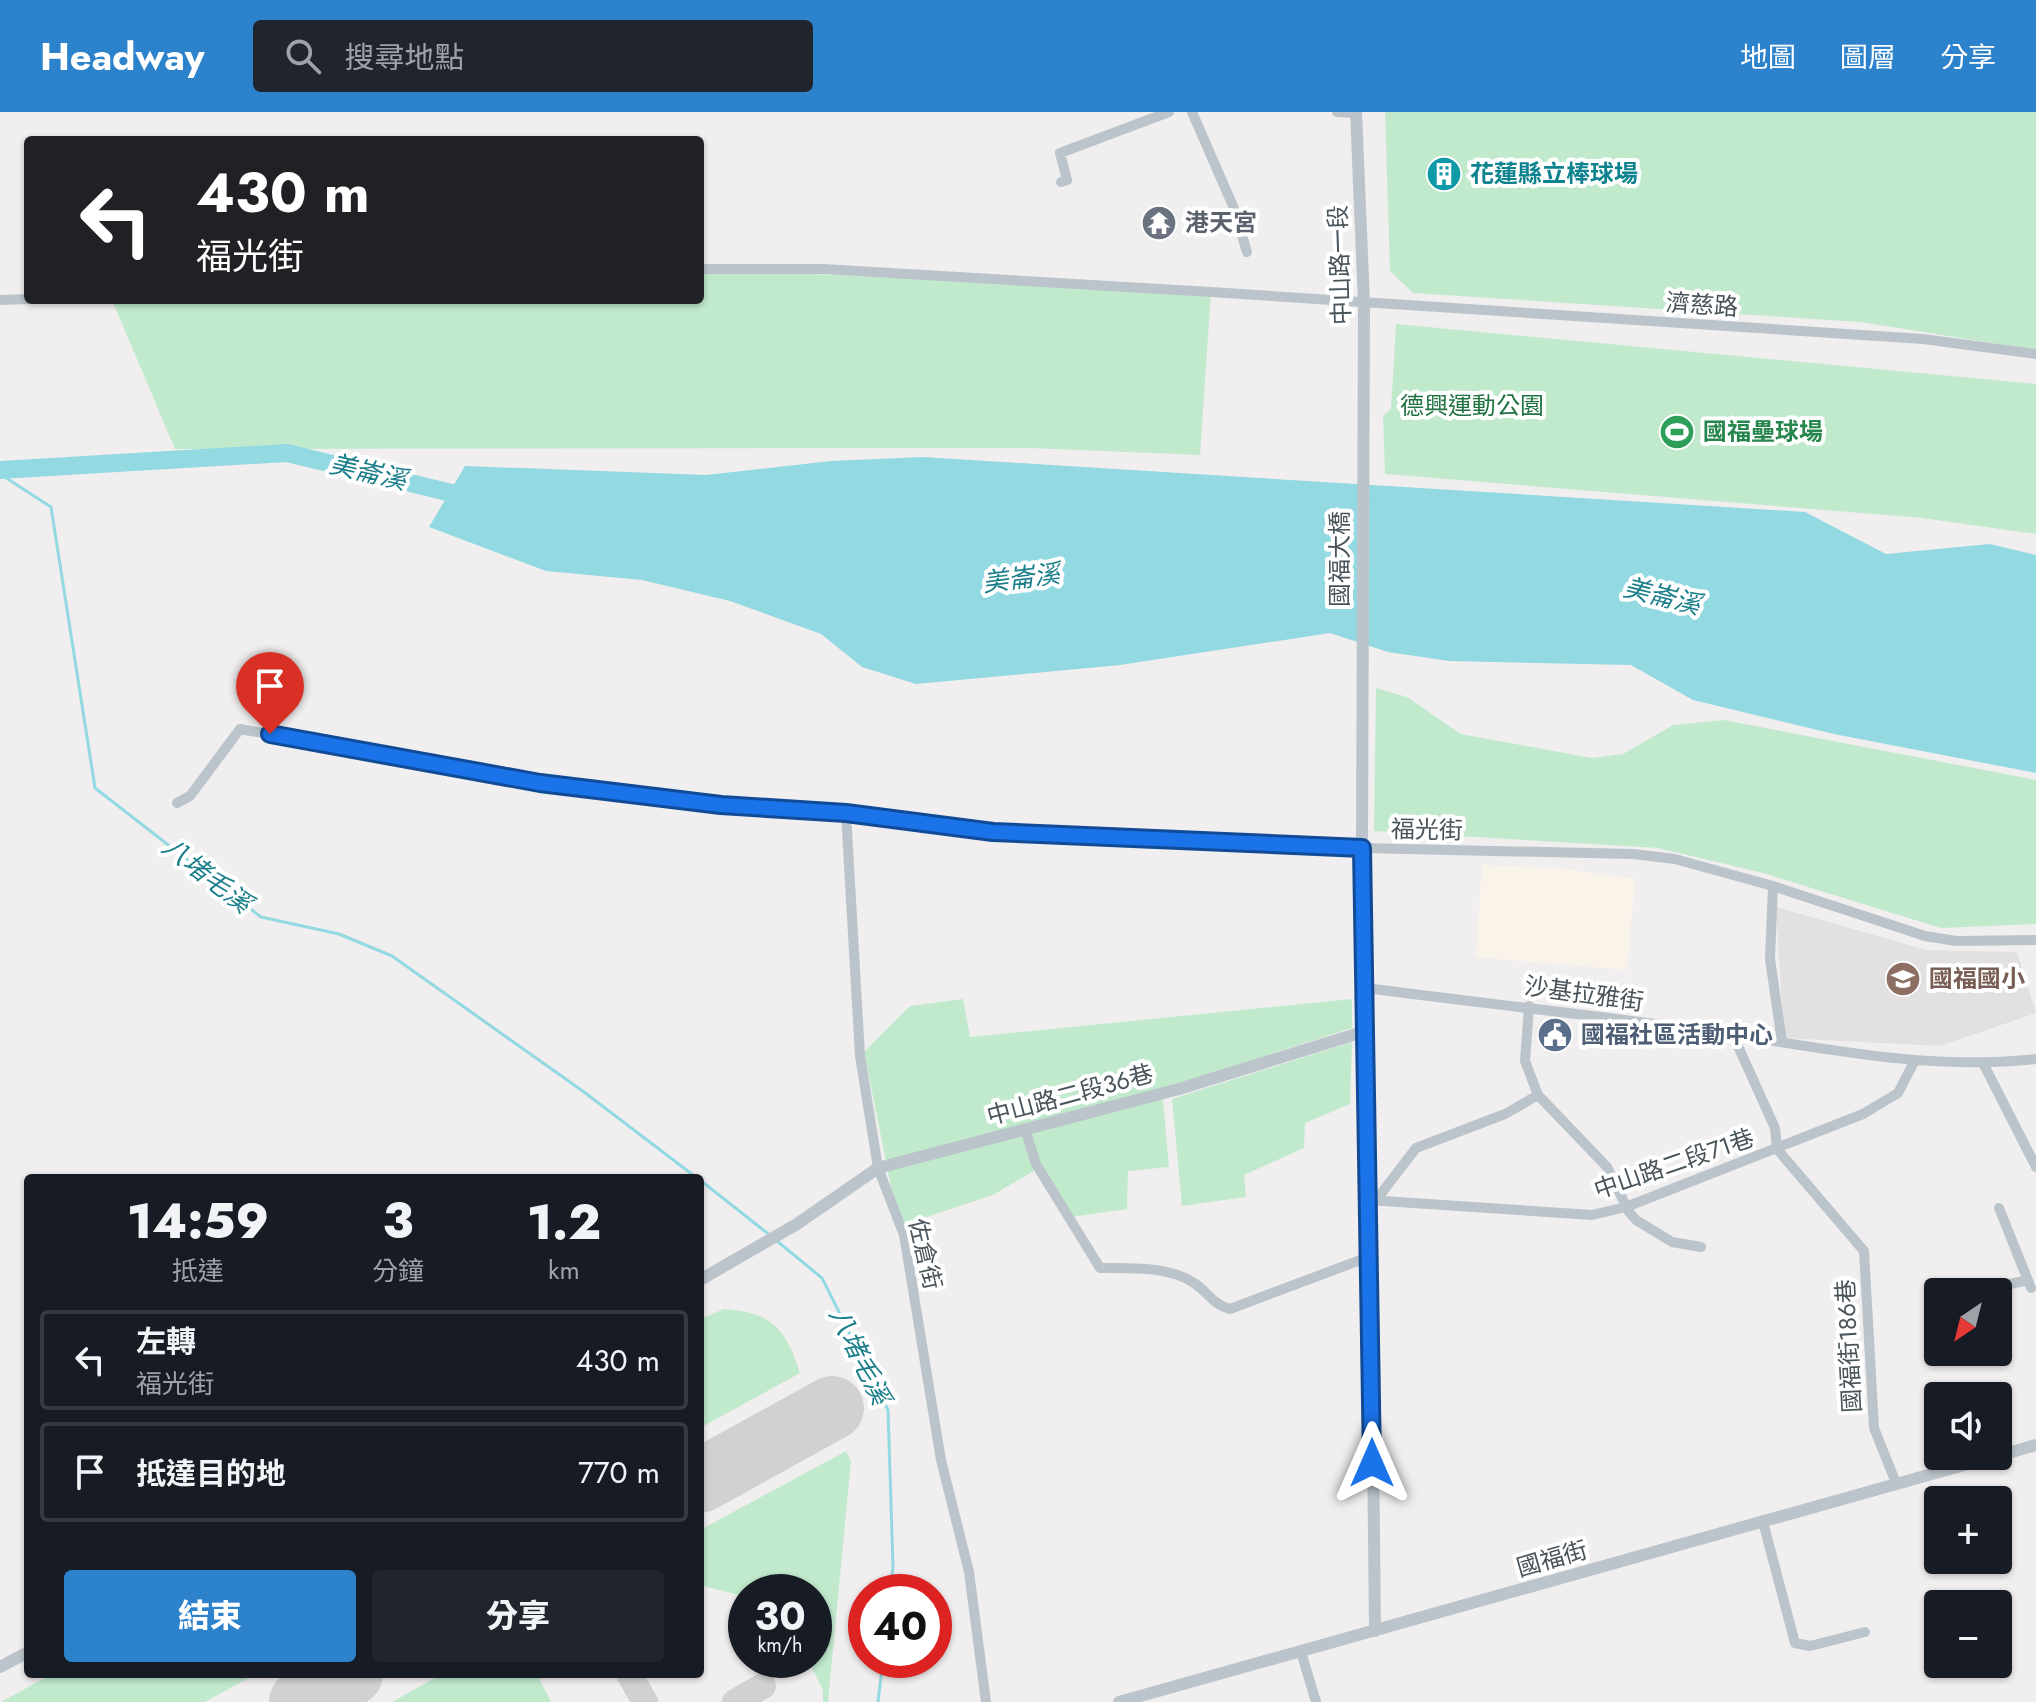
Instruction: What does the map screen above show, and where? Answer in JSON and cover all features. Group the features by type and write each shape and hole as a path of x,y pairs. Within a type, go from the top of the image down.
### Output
{"street":[{"path":"1061,182 1067,180 1068,175 1060,153 1169,112"},
{"path":"1192,112 1233,206 1247,252"},
{"path":"1337,112 1356,112"},
{"name":"中山路一段","path":"1356,112 1364,303 1363,416"},
{"name":"濟慈路","path":"704,269 823,269 1364,303 1923,339 2036,354"},
{"path":"0,300 24,299"},
{"name":"國福大橋","path":"1363,416 1362,848 1372,1199 1375,1631"},
{"name":"福光街","path":"177,803 190,796 240,729 540,783 721,805 846,813 993,832 1362,848 1633,854 1675,859 1773,886 1925,936 1956,941 2036,940"},
{"name":"佐倉街","path":"846,813 860,1056 878,1168 904,1235 941,1460 969,1572 986,1702"},
{"path":"1773,886 1770,959 1782,1042"},
{"name":"沙基拉雅街","path":"1365,988 1529,1006 1914,1062 1984,1065 2036,1059"},
{"path":"1529,1006 1525,1061 1538,1095 1607,1167 1626,1207 1636,1220 1658,1236 1688,1247 1701,1247"},
{"name":"中山路二段36巷","path":"704,1278 797,1224 878,1168 1179,1089 1366,1031"},
{"path":"1733,1035 1775,1128 1777,1149"},
{"name":"中山路二段71巷","path":"1372,1199 1592,1215 1626,1207 1777,1149 1890,1100 1907,1082 1914,1062"},
{"path":"1984,1065 2036,1167"},
{"path":"1372,1199 1416,1148 1505,1114 1538,1095"},
{"path":"1025,1129 1036,1164 1100,1268 1145,1268 1193,1282 1215,1305 1230,1309 1371,1256"},
{"name":"國福街186巷","path":"1777,1149 1864,1251 1874,1428 1896,1483"},
{"path":"1999,1208 2029,1284 2012,1286"},
{"name":"國福街","path":"2012,1452 2036,1445"},
{"name":"國福街","path":"1119,1702 1945,1470"},
{"path":"1763,1522 1795,1643 1810,1646 1865,1632"},
{"path":"1301,1652 1316,1702"},
{"path":"0,1667 24,1654"}],"shaded area":[{"path":"1482,865 1558,868 1635,879 1627,970 1476,957"},
{"name":"國福國小","path":"1776,907 1926,950 2017,952 2036,1013 1940,1046 1784,1038"}],"green space":[{"path":"1385,112 2036,112 2036,350 1861,322 1413,293 1390,271"},
{"path":"704,269 1211,292 1200,455 1030,448 175,449 114,304 704,304"},
{"name":"德興運動公園","path":"1396,324 2036,384 2036,534 1922,518 1385,474 1383,416 1391,409"},
{"path":"1376,688 1407,697 1461,734 1592,758 1623,754 1673,725 1724,720 2036,780 2036,924 1941,928 1763,873 1658,848 1374,831"},
{"path":"963,999 970,1037 1352,999 1352,1028 1162,1089 1169,1167 1128,1171 1127,1209 1071,1217 1039,1168 993,1195 899,1226 864,1052 910,1006"},
{"path":"1352,1042 1350,1104 1305,1123 1304,1148 1244,1175 1246,1197 1182,1206 1172,1099"},
{"path":"724,1309 765,1319 789,1344 800,1373 704,1426 704,1317"},
{"path":"846,1451 851,1461 832,1660 832,1574 728,1574 728,1592 704,1586 704,1528"},
{"path":"45,1678 249,1678 205,1702 1,1702"},
{"path":"435,1678 539,1678 551,1702 392,1702"},
{"path":"817,1678 830,1678 828,1702 823,1702 823,1690"}],"water":[{"path":"923,457 1805,512 1886,554 1990,544 2036,555 2036,773 1834,734 1693,700 1631,665 1449,661 1388,652 1330,633 1120,665 916,684 862,667 821,634 730,601 642,580 546,571 429,527 465,466 706,475 831,461"}],"waterway":[{"name":"美崙溪","path":"0,470 287,453 472,498"},
{"name":"八堵毛溪","path":"0,474 51,507 95,788 261,917 339,934 392,956 584,1092 692,1174"},
{"name":"八堵毛溪","path":"704,1183 771,1236"},
{"name":"八堵毛溪","path":"777,1241 822,1278 888,1410 892,1574"},
{"name":"八堵毛溪","path":"878,1702 881,1678"}],"taxiway":[{"path":"631,1678 645,1702"},
{"path":"735,1702 763,1686"}],"runway":[{"path":"704,1479 832,1408"},
{"path":"301,1702 344,1678"}],"place":[{"name":"花蓮縣立棒球場","path":"1444,174"},
{"name":"港天宮","path":"1159,223"},
{"name":"國福壘球場","path":"1677,432"},
{"name":"國福國小","path":"1903,979"},
{"name":"國福社區活動中心","path":"1555,1035"}],"route":[{"path":"270,734 540,783 721,805 846,813 993,832 1362,848 1366,1009 1365,1189 1371,1256 1372,1463"}]}
